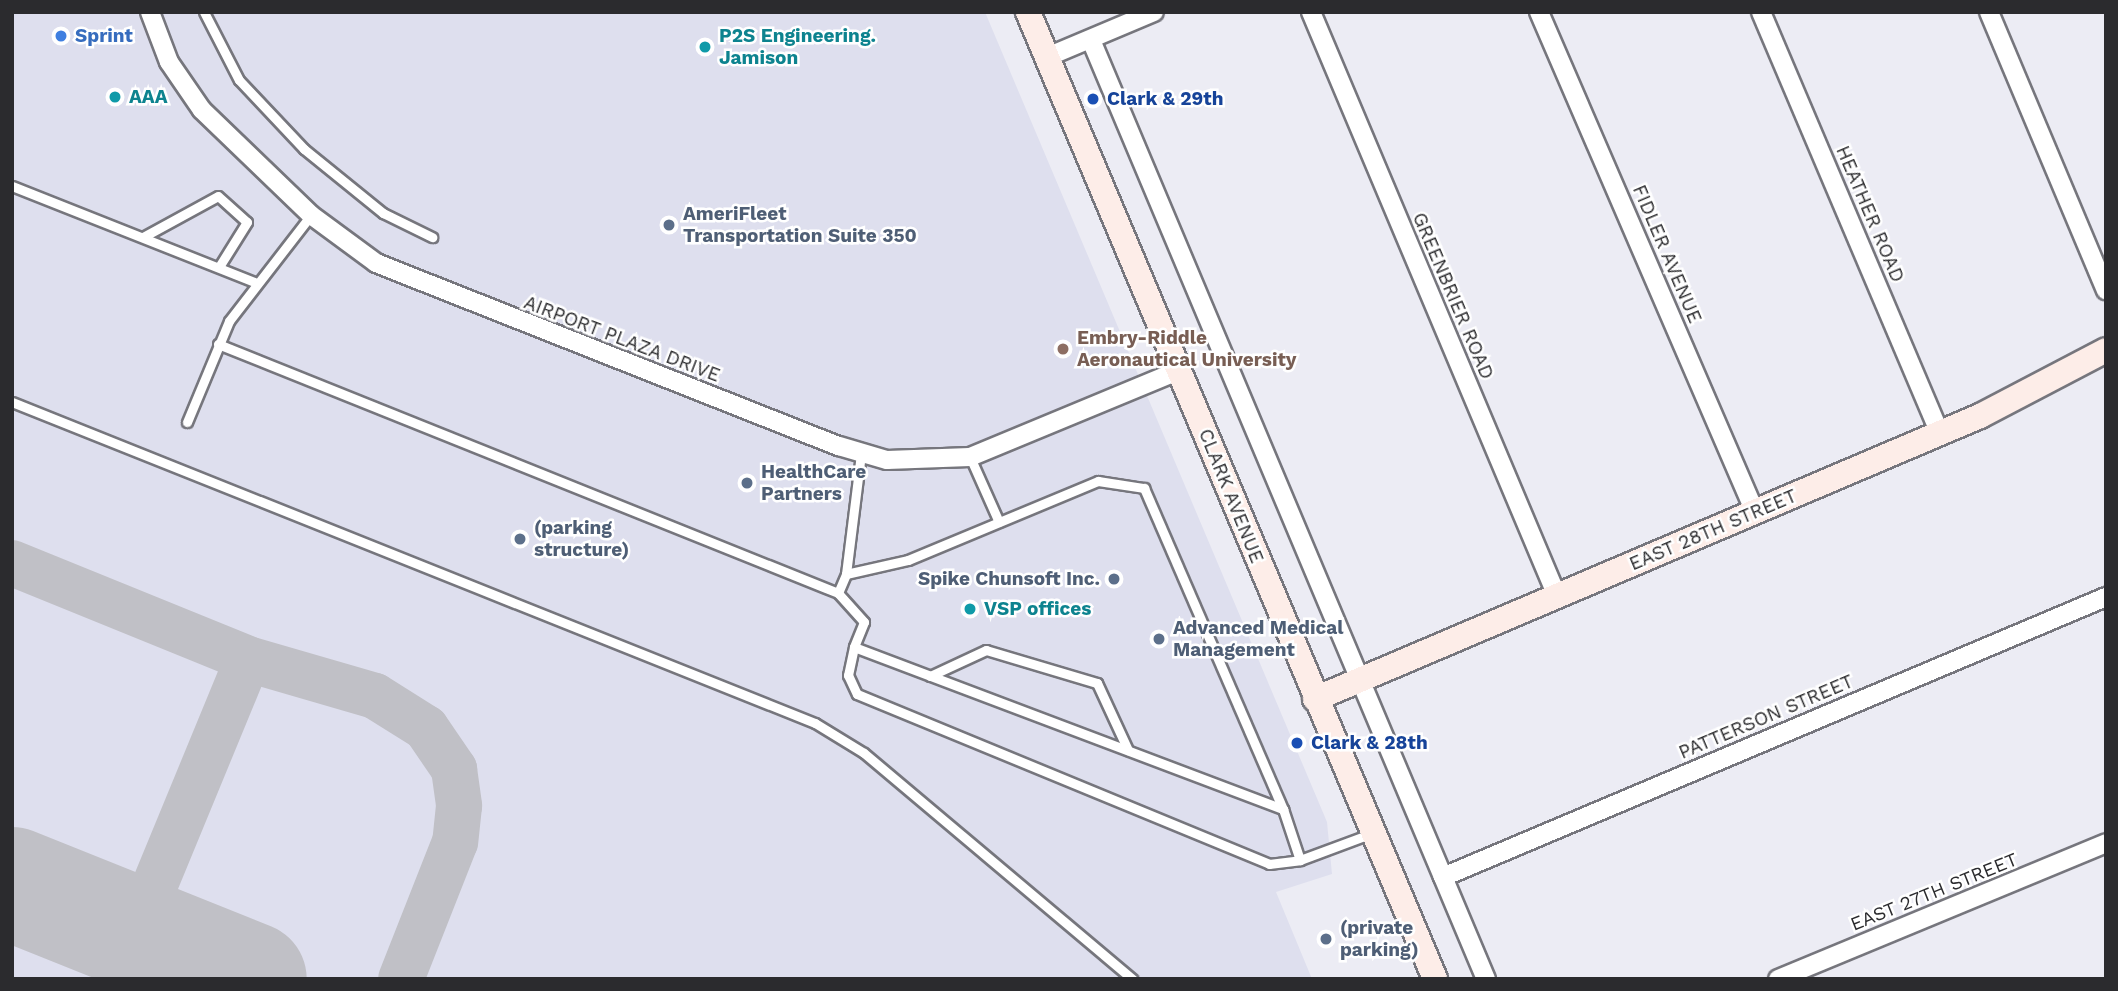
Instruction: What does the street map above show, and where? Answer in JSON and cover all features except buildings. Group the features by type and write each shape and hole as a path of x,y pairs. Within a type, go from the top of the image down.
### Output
{"main road":[{"name":"CLARK AVENUE","path":"1028,12 1434,979"},
{"name":"EAST 28TH STREET","path":"1315,699 1939,432 2106,350"}],"street":[{"name":"AIRPORT PLAZA DRIVE","path":"150,12 169,62 202,110 312,215 414,282 861,453 918,462 970,457 1180,370"},
{"path":"1047,57 1154,12"},
{"name":"GREENBRIER ROAD","path":"1311,12 1557,596"},
{"name":"FIDLER AVENUE","path":"1539,12 1755,512"},
{"name":"HEATHER ROAD","path":"1761,12 1939,432"},
{"path":"1989,12 2106,290"},
{"path":"1091,40 1486,979"},
{"name":"PATTERSON STREET","path":"1443,877 2106,597"},
{"name":"EAST 27TH STREET","path":"1778,979 2106,843"}],"lane":[{"path":"204,12 239,80 304,149 383,213 432,237"},
{"path":"12,186 255,282"},
{"path":"142,237 218,196 247,222 219,267"},
{"path":"187,422 218,344 255,282 312,215"},
{"path":"218,344 838,593 864,622 854,647 848,676 857,694 1269,864 1300,860 1373,833"},
{"path":"12,402 815,723 864,753 1132,979"},
{"path":"838,593 846,575 861,453"},
{"path":"970,457 999,522"},
{"path":"846,575 908,560 1098,481 1144,488 1283,809 1300,860"},
{"path":"854,647 1283,809"},
{"path":"930,676 986,650 1097,683 1128,750"}],"shaded area":[{"path":"12,12 985,12 1327,822 1332,874 1276,892 1312,979 12,979"}],"taxiway":[{"path":"12,563 248,659 375,696 426,728 454,769 459,806 455,842 401,979"},
{"path":"135,933 248,659"}],"runway":[{"path":"12,884 250,979"}],"place":[{"name":"Sprint","path":"61,36"},
{"name":"P2S Engineering. Jamison","path":"705,47"},
{"name":"AAA","path":"115,97"},
{"name":"Clark & 29th","path":"1093,99"},
{"name":"AmeriFleet Transportation Suite 350","path":"669,225"},
{"name":"Embry-Riddle Aeronautical University","path":"1063,349"},
{"name":"HealthCare Partners","path":"747,483"},
{"name":"(parking structure)","path":"520,539"},
{"name":"Spike Chunsoft Inc.","path":"1114,579"},
{"name":"VSP offices","path":"970,609"},
{"name":"Advanced Medical Management","path":"1159,639"},
{"name":"Clark & 28th","path":"1297,743"},
{"name":"(private parking)","path":"1326,939"}]}
